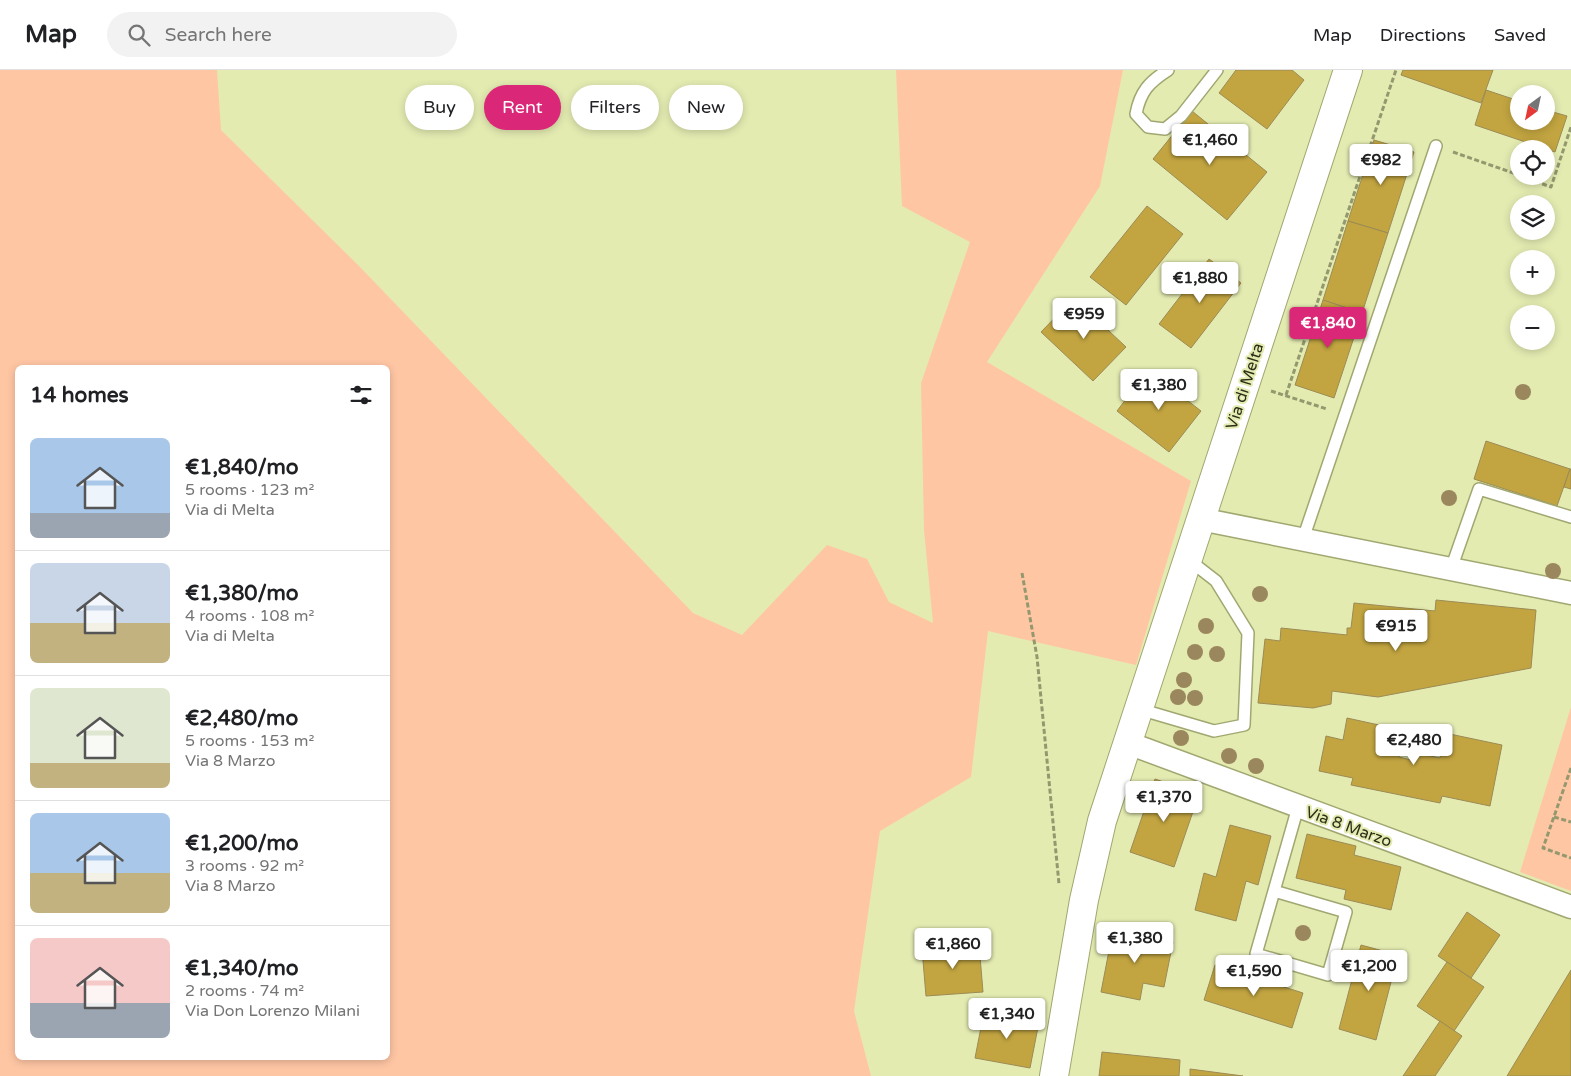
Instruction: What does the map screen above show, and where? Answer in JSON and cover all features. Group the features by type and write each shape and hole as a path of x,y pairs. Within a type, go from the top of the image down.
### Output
{"street":[{"name":"Via di Melta","path":"1054,1076 1082,912 1102,821 1244,382 1348,70"},
{"path":"1200,519 1571,594"},
{"name":"Via 8 Marzo","path":"1128,743 1571,907"}],"lane":[{"path":"1168,70 1148,83 1138,99 1136,114 1148,127 1164,129 1182,116 1217,70"},
{"path":"1303,539 1436,146"},
{"path":"1451,569 1479,490 1571,517"},
{"path":"1139,709 1214,731 1244,724 1248,633 1216,581 1187,559"},
{"path":"1274,891 1346,912 1328,975 1256,954 1274,891 1298,807"}],"path":[{"path":"1286,396 1396,70"},
{"path":"1555,175 1571,127"},
{"path":"1436,146 1510,172"},
{"path":"1244,382 1345,414"},
{"path":"1022,573 1037,657 1060,892 1082,912"},
{"path":"1571,768 1543,848 1571,858"},
{"path":"1566,783 1571,785"},
{"path":"1554,817 1571,822"}],"shaded area":[{"path":"0,70 217,70 221,130 359,266 693,613 742,635 827,545 867,559 889,602 933,623 924,530 921,383 970,242 902,206 896,70 1123,70 1100,186 987,362 1191,481 1136,665 988,631 971,777 880,831 854,1011 871,1076 0,1076"},
{"path":"1571,707 1571,891 1520,872"}],"building":[{"path":"1236,70 1292,70 1304,80 1267,129 1219,93"},
{"path":"1403,70 1493,70 1481,103 1401,75"},
{"path":"1486,90 1510,98 1510,130 1555,130 1555,113 1567,116 1555,152 1555,140 1519,140 1475,125"},
{"path":"1192,111 1267,172 1227,220 1153,159"},
{"path":"1374,140 1414,152 1388,233 1348,221"},
{"path":"1147,206 1183,234 1126,305 1090,277"},
{"path":"1348,221 1388,233 1362,313 1323,300"},
{"path":"1209,259 1241,283 1191,348 1159,324"},
{"path":"1074,298 1126,347 1093,381 1041,332"},
{"path":"1323,300 1362,313 1334,398 1295,385"},
{"path":"1148,370 1201,411 1169,452 1117,411"},
{"path":"1486,441 1570,469 1557,506 1474,479"},
{"path":"1571,469 1571,489 1564,487"},
{"path":"1436,600 1536,610 1531,668 1378,697 1332,691 1331,704 1313,708 1258,703 1265,639 1280,641 1281,628 1347,635 1347,628 1351,628 1354,603 1435,611"},
{"path":"1347,718 1379,725 1376,739 1401,747 1399,757 1415,761 1417,753 1440,758 1445,733 1502,745 1490,806 1442,796 1440,803 1351,785 1353,778 1319,771 1326,736 1343,740"},
{"path":"1155,779 1199,794 1174,867 1130,852"},
{"path":"1230,825 1271,836 1258,885 1246,881 1236,921 1195,910 1204,873 1216,877"},
{"path":"1307,834 1356,846 1354,855 1401,867 1391,910 1344,899 1346,890 1296,878"},
{"path":"1467,912 1500,935 1471,978 1438,956"},
{"path":"1113,930 1173,942 1164,987 1143,983 1140,1000 1101,992"},
{"path":"979,944 983,992 926,996 922,949"},
{"path":"1361,945 1398,955 1376,1040 1339,1029"},
{"path":"1447,962 1484,987 1454,1031 1417,1006"},
{"path":"1215,965 1303,993 1292,1028 1204,1000"},
{"path":"1571,970 1571,1076 1507,1076"},
{"path":"984,1012 1039,1022 1030,1068 975,1058"},
{"path":"1440,1021 1462,1036 1435,1076 1403,1076"},
{"path":"1102,1052 1180,1060 1179,1076 1099,1076"},
{"path":"1190,1069 1243,1076 1190,1076"}]}
